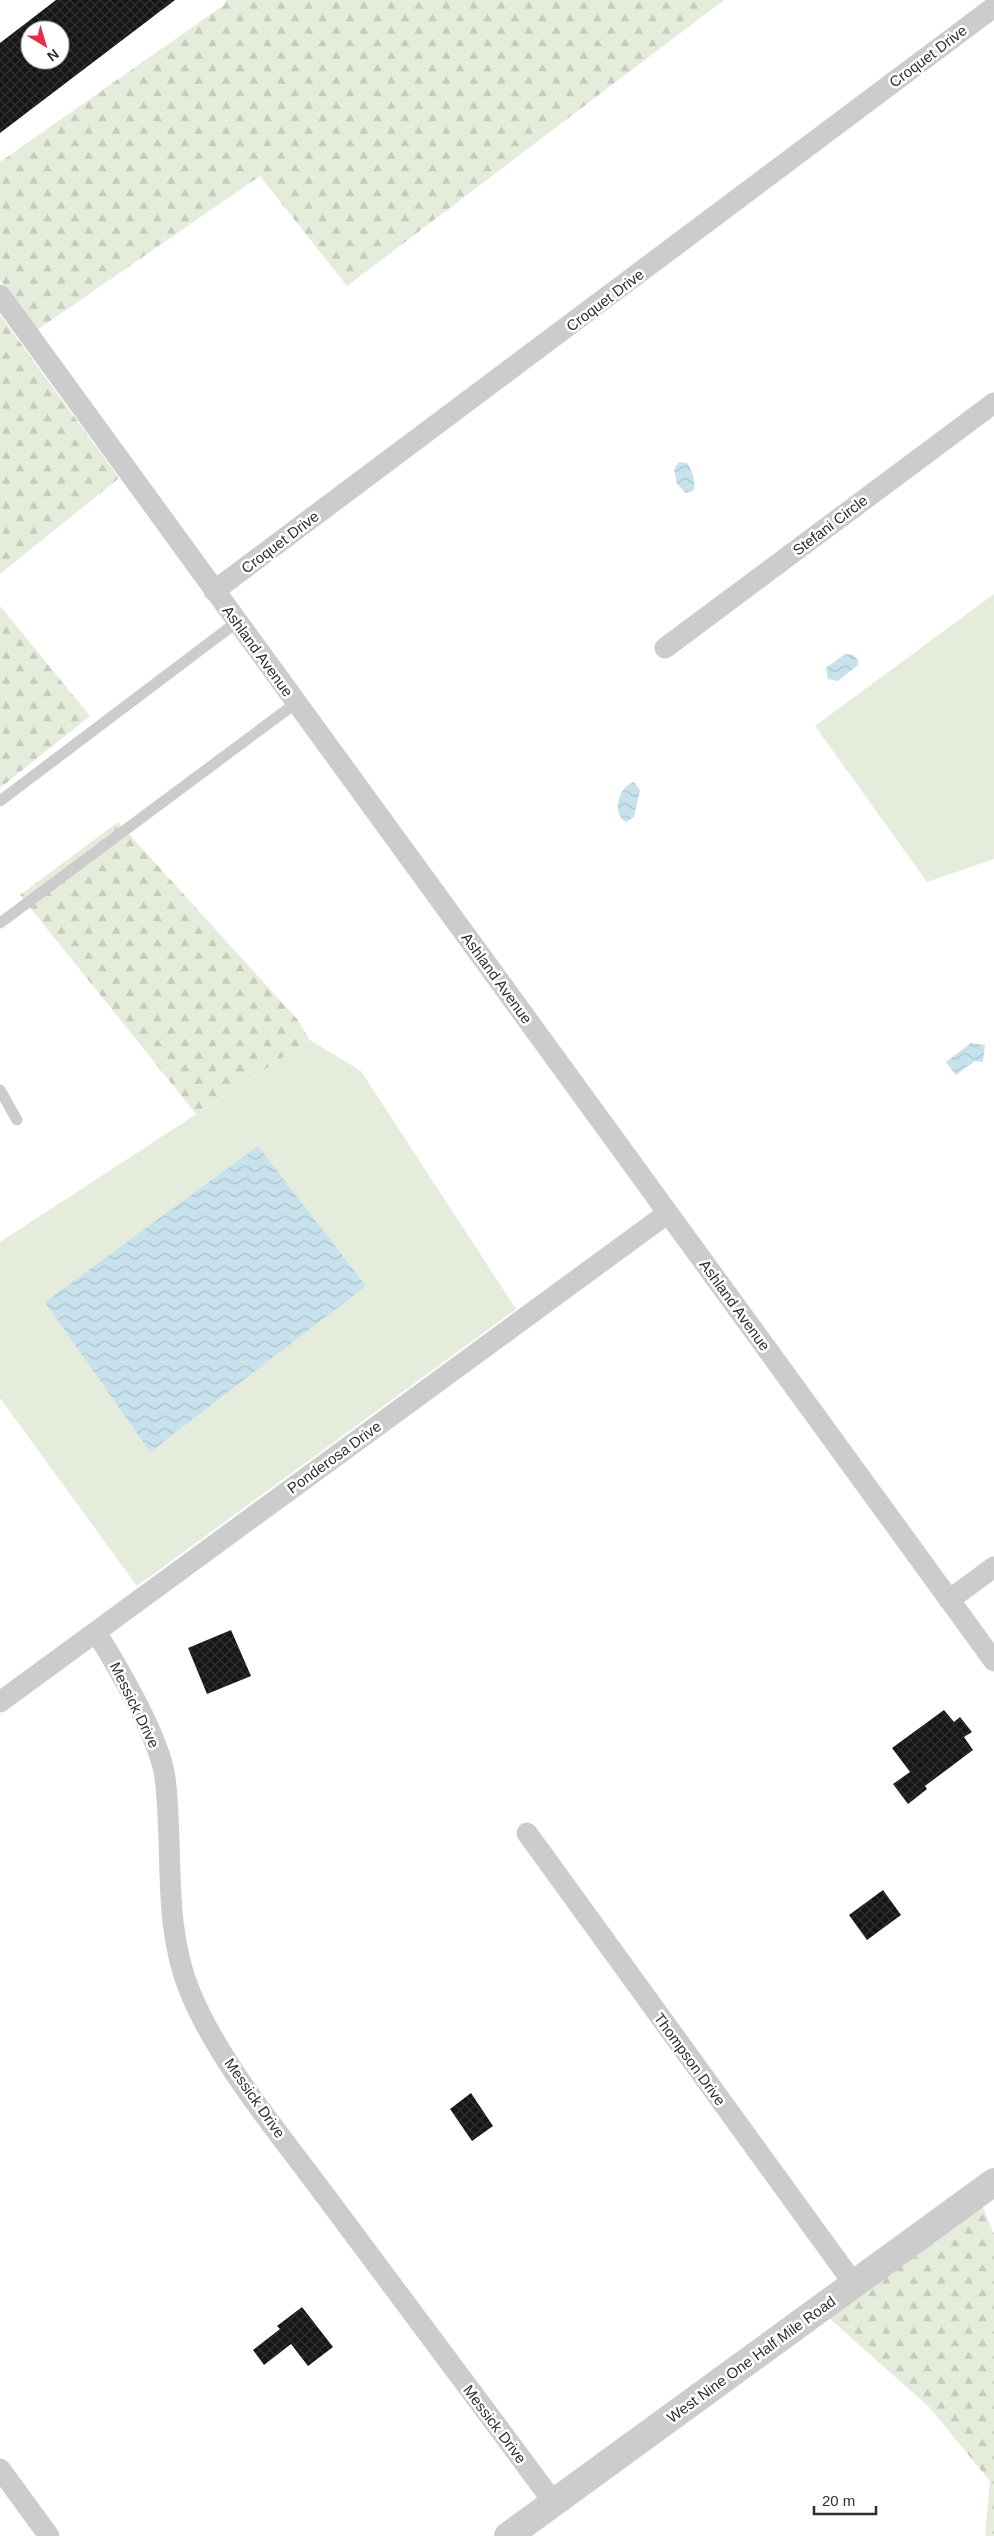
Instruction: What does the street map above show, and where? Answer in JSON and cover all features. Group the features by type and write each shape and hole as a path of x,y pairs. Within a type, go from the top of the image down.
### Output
{"street":[{"name":"Croquet Drive","path":"214,591 994,7"},
{"name":"Ashland Avenue","path":"0,295 994,1661"},
{"name":"Stefani Circle","path":"665,648 994,403"},
{"name":"Ponderosa Drive","path":"0,1702 668,1213"},
{"path":"949,1600 994,1567"},
{"name":"Messick Drive","path":"96,1632 115,1662 153,1740 164,1774 171,1908 177,1950 198,2009 229,2063 282,2138 554,2502"},
{"name":"Thompson Drive","path":"527,1833 854,2284"},
{"name":"West Nine One Half Mile Road","path":"508,2536 994,2182"},
{"path":"0,2469 49,2536"}],"lane":[{"path":"0,801 237,622"},
{"path":"0,924 296,703"},
{"path":"0,1090 17,1120"}],"green space":[{"path":"226,0 724,0 347,286 260,176 37,330 0,280 0,162 224,5"},
{"path":"0,315 119,478 0,574"},
{"path":"994,594 994,859 927,882 815,726"},
{"path":"0,606 90,716 0,788"},
{"path":"118,822 297,1019 310,1040 196,1114 20,895"},
{"path":"310,1040 361,1071 516,1309 137,1586 0,1398 0,1242"},
{"path":"982,2206 994,2234 994,2536 985,2536 990,2481 929,2407 829,2318"}],"water":[{"path":"679,462 687,463 691,469 694,481 693,491 686,493 677,484 674,469"},
{"path":"845,654 853,655 858,660 858,665 838,681 828,679 826,668"},
{"path":"634,782 640,790 634,817 626,822 619,813 619,801 624,789"},
{"path":"971,1043 985,1045 983,1062 975,1061 956,1075 946,1062"},
{"path":"258,1146 366,1286 150,1452 45,1302"}],"building":[{"path":"56,0 175,0 0,133 0,43 20,28 20,70 70,70 70,20 30,20"},
{"path":"231,1630 251,1676 207,1694 188,1648"},
{"path":"944,1710 954,1722 960,1717 972,1732 964,1737 973,1750 925,1786 927,1789 908,1804 893,1784 910,1772 892,1748"},
{"path":"883,1890 901,1915 867,1940 849,1915"},
{"path":"471,2093 493,2126 472,2141 450,2109"},
{"path":"302,2307 333,2347 308,2366 291,2344 264,2365 253,2350 280,2329 277,2326"}]}
